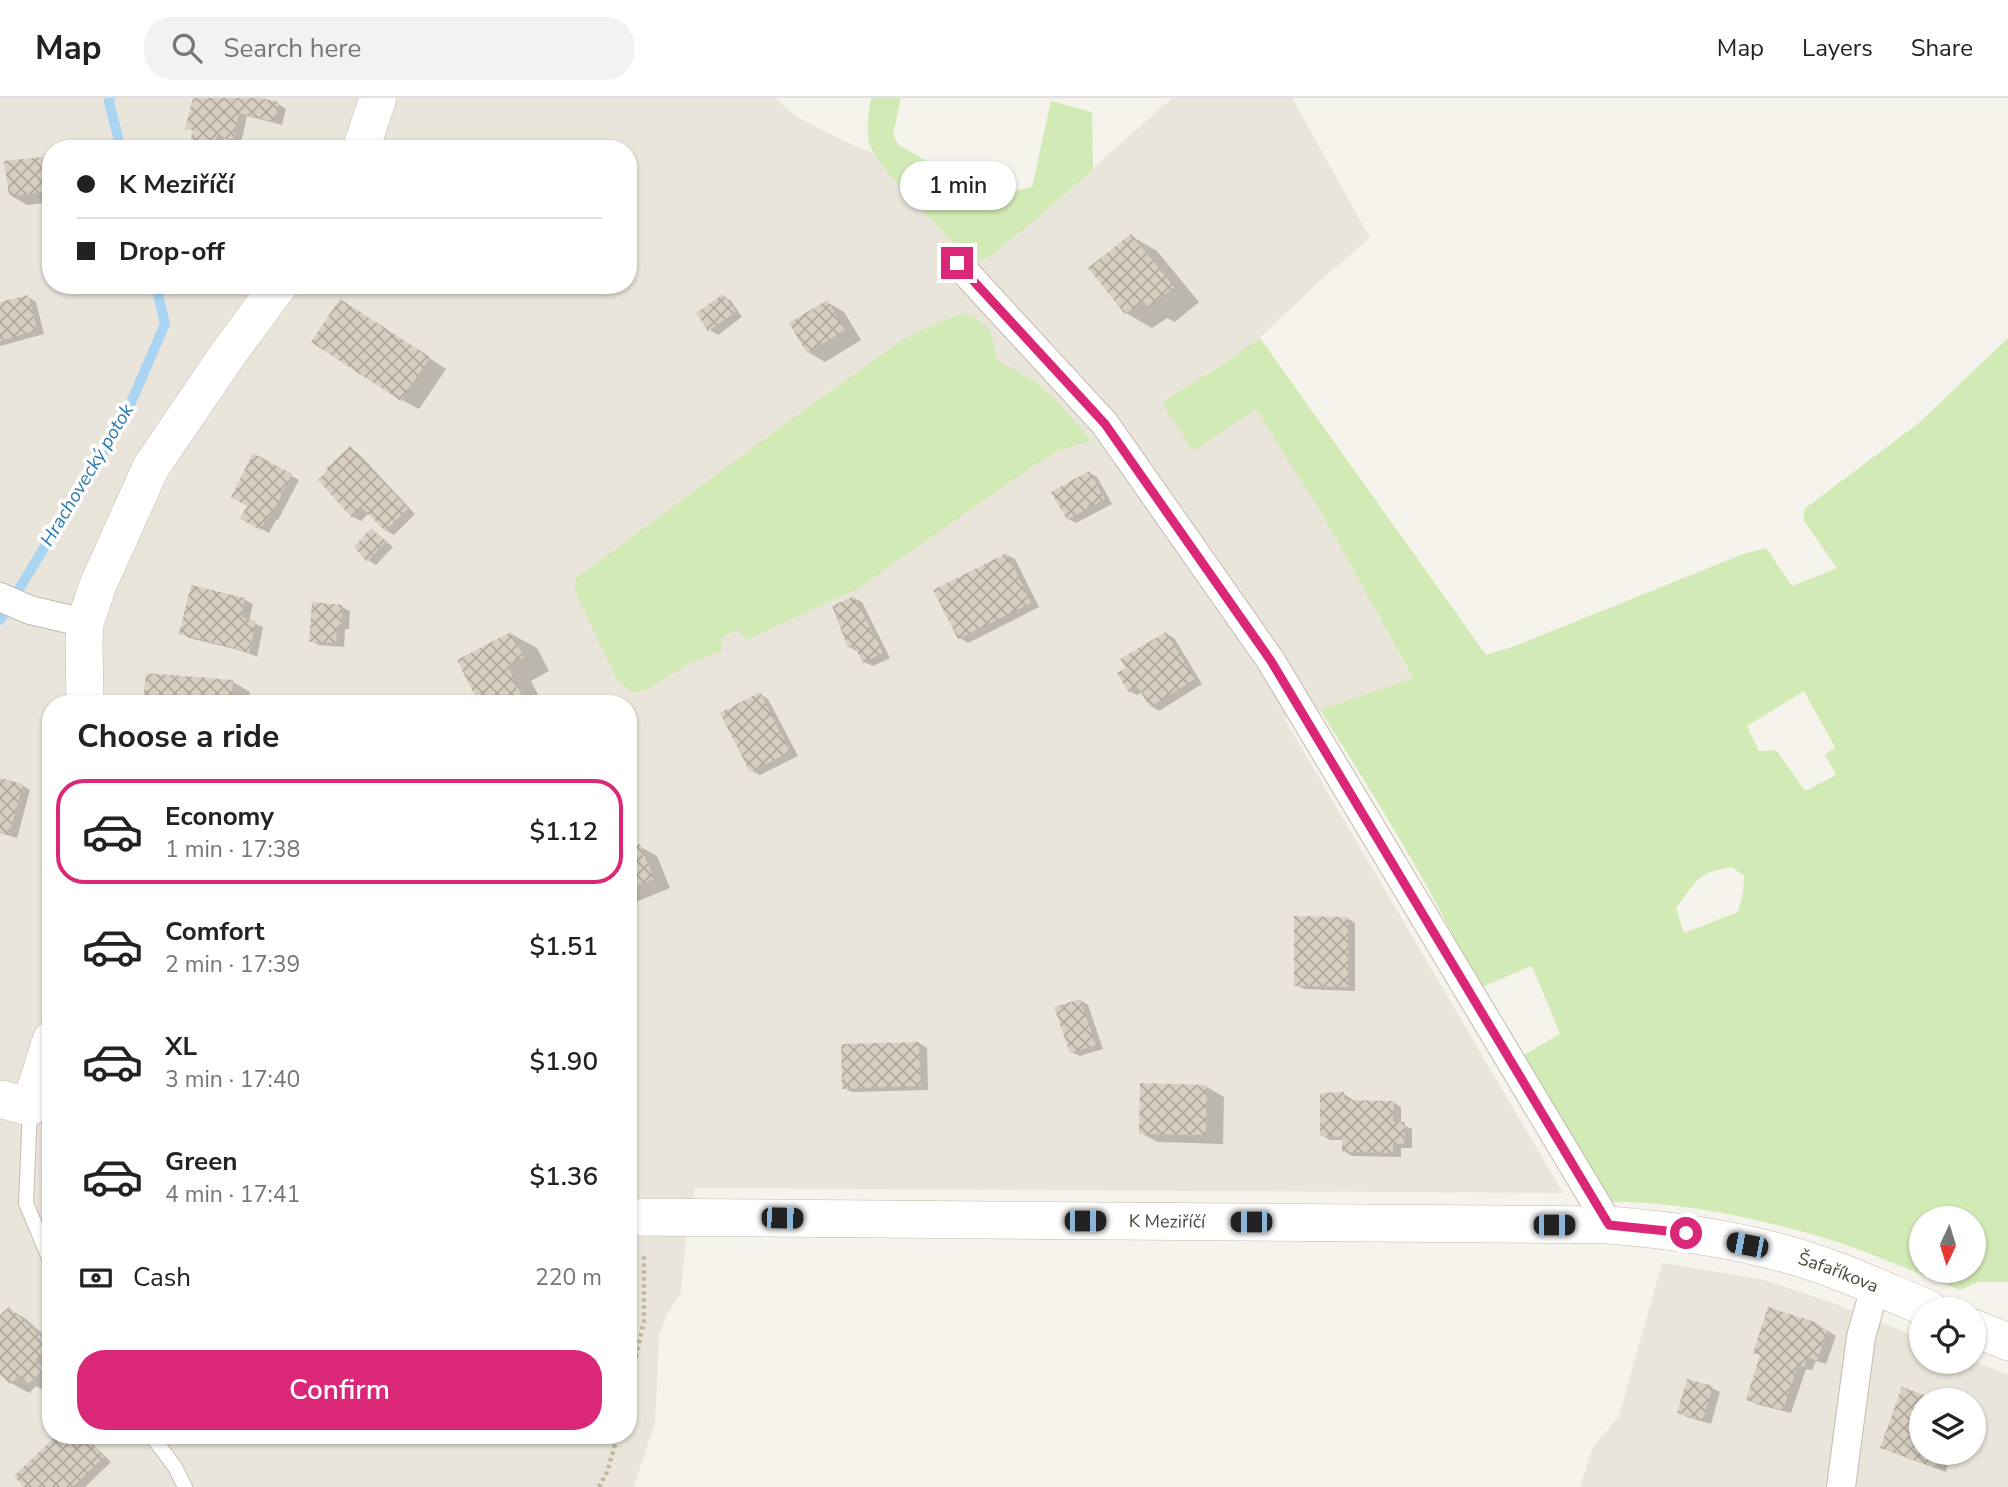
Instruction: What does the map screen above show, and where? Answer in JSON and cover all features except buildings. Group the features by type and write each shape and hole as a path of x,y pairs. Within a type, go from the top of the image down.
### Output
{"street":[{"path":"363,140 378,98"},
{"path":"957,263 1105,424 1271,661 1609,1225"},
{"path":"85,695 85,623 98,585 151,467 272,294"},
{"path":"0,597 30,610 85,623"},
{"path":"27,1107 42,1065"},
{"name":"K Meziříčí","path":"637,1217 1609,1225 1668,1230 1747,1245"},
{"name":"Šafaříkova","path":"1747,1245 1818,1264 1909,1301"},
{"path":"1841,1487 1861,1337 1875,1287"},
{"path":"1986,1333 2008,1342"}],"lane":[{"path":"27,1107 26,1203 42,1241"},
{"path":"158,1444 175,1467 185,1487"}],"path":[{"path":"637,1229 645,1321 637,1354"},
{"path":"599,1487 607,1472 615,1444"}],"shaded area":[{"path":"0,98 775,98 797,117 873,153 969,258 980,261 989,257 1029,225 1172,98 1292,98 1370,238 1252,345 1163,402 1256,408 1324,517 1413,679 1320,710 1284,718 1563,1193 695,1188 685,1246 681,1293 667,1314 659,1336 655,1423 634,1487 0,1487"},
{"path":"1662,1263 1765,1280 1841,1306 1909,1334 1909,1374 1986,1374 1986,1366 2008,1375 2008,1487 1580,1487 1592,1449 1619,1416"}],"green space":[{"path":"871,98 901,98 893,135 899,145 994,196 1032,187 1051,101 1092,112 1093,169 989,257 980,261 969,258 898,183 874,153 868,131"},
{"path":"962,313 989,329 996,359 1035,382 1061,405 1091,441 1059,450 1024,472 857,589 747,640 736,629 722,638 721,651 688,664 646,690 632,692 618,681 580,602 575,590 575,579 902,340"},
{"path":"1260,338 1486,655 1515,646 1743,554 1766,548 1792,586 1837,568 1804,521 1804,509 1920,422 2008,338 2008,1282 1986,1282 1986,1206 1909,1206 1909,1269 1807,1233 1719,1212 1659,1204 1601,1202 1517,1059 1560,1034 1532,966 1479,988 1424,881 1320,710 1413,678 1324,517 1256,409 1193,451 1162,402","holes":["1804,691 1835,747 1825,755 1836,775 1805,791 1776,750 1759,751 1747,726","1732,867 1744,876 1738,912 1684,933 1676,908 1704,875"]},
{"path":"1943,1283 1977,1283 1960,1290"}],"waterway":[{"name":"Hrachovecký potok","path":"110,98 119,140"},
{"name":"Hrachovecký potok","path":"0,620 126,414 165,324 158,294"}],"route":[{"path":"957,263 1105,424 1271,661 1609,1225 1686,1233"}]}
